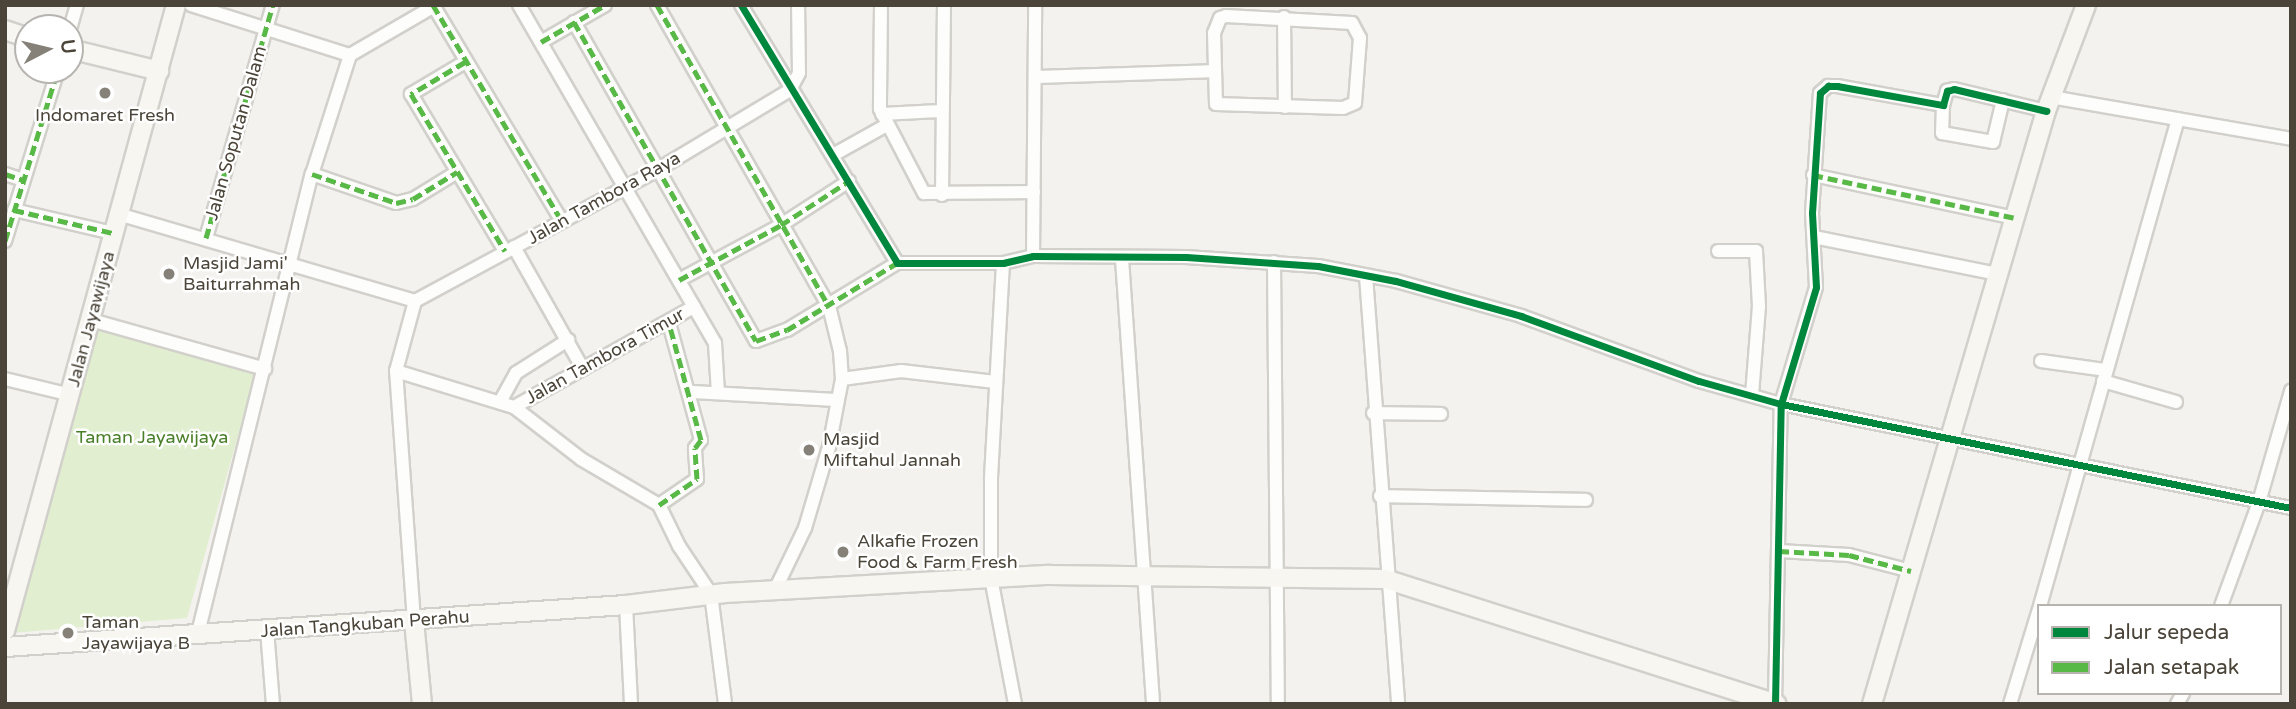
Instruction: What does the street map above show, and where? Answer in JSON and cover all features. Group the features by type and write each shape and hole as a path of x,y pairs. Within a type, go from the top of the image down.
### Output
{"main road":[{"name":"Jalan Jayawijaya","path":"5,632 176,5"},
{"path":"1872,704 1954,436 2048,104 2086,5"},
{"path":"84,52 159,71"},
{"name":"Jalan Tangkuban Perahu","path":"5,647 197,637 626,605 718,594 991,578 1385,579 1776,704"},
{"path":"414,621 422,704"}],"street":[{"path":"191,5 350,55"},
{"name":"Jalan Soputan Dalam","path":"206,238 273,5"},
{"path":"519,5 715,343 718,393"},
{"path":"541,42 605,5"},
{"path":"657,5 726,130 829,306 840,351 842,379 816,495 772,590"},
{"path":"741,5 897,263"},
{"path":"790,90 799,73 799,5"},
{"path":"881,5 884,119 924,192 942,195 1034,192"},
{"path":"942,195 944,5"},
{"path":"1033,256 1035,5"},
{"path":"197,637 312,174 350,55 434,6 561,220"},
{"path":"1284,17 1285,107"},
{"path":"1284,17 1345,19 1360,38 1355,103 1343,108 1221,107 1213,99 1212,71 1220,18 1284,17"},
{"path":"574,22 757,341 829,306 897,263 1003,263 1033,256 1122,259 1186,257 1274,262 1366,276 1521,316 1699,381 1781,404 1869,424 1954,436 2082,466 2291,508"},
{"path":"465,62 411,94 457,172 568,340 583,369"},
{"path":"1035,77 1212,71"},
{"path":"6,236 54,84"},
{"path":"1776,704 1781,404 1816,287 1813,175 1824,88 1837,86 1943,105"},
{"path":"2003,100 1993,142 1942,133 1943,105 1949,89 2003,100 2178,119 2291,139"},
{"name":"Jalan Tambora Raya","path":"415,302 657,170 790,90"},
{"path":"834,155 884,119 942,111"},
{"path":"2040,604 2082,466 2104,376 2178,119"},
{"path":"312,174 396,203 413,199 457,172"},
{"path":"5,174 23,180"},
{"path":"1813,175 2015,218"},
{"path":"678,280 781,225 849,181"},
{"path":"14,209 113,233"},
{"path":"118,214 415,302 396,371 414,621"},
{"path":"1814,237 1998,274"},
{"path":"1718,251 1756,251 1759,306 1752,395"},
{"path":"1122,259 1142,577 1153,704"},
{"path":"1274,262 1273,578 1278,704"},
{"path":"1003,263 995,382 991,578 1014,704"},
{"path":"1366,276 1385,579 1396,639 1398,704"},
{"name":"Jalan Tambora Timur","path":"396,371 514,407 694,307"},
{"path":"91,320 265,369"},
{"path":"659,505 697,479 695,448 701,440 668,323"},
{"path":"500,402 516,373 568,340"},
{"path":"2041,361 2104,376 2176,402"},
{"path":"842,379 901,371 995,382"},
{"path":"5,379 71,395"},
{"path":"2222,604 2259,502 2291,391"},
{"path":"693,392 836,400"},
{"path":"514,407 581,459 659,505 679,546 718,594 725,704"},
{"path":"1373,413 1441,414"},
{"path":"1380,496 1586,500"},
{"path":"1779,551 1849,555 1911,571"},
{"path":"626,605 631,704"},
{"path":"2010,704 2037,614"},
{"path":"267,631 273,704"}],"green space":[{"name":"Taman Jayawijaya","path":"95,328 256,371 187,618 12,633"}],"marked path":[{"path":"206,238 273,5"},
{"path":"433,5 561,220"},
{"path":"541,42 605,5"},
{"path":"657,5 829,306"},
{"path":"574,22 756,341 787,330 897,263"},
{"path":"465,62 411,94 505,251"},
{"path":"5,241 54,84"},
{"path":"312,174 396,203 413,199 457,172"},
{"path":"5,174 23,180"},
{"path":"1813,175 2015,218"},
{"path":"679,280 781,225 849,181"},
{"path":"14,210 113,233"},
{"path":"659,505 697,479 695,448 701,440 669,323"},
{"path":"1779,551 1849,555 1911,571"}],"cycle path":[{"path":"741,5 897,263 1003,263 1033,256 1186,257 1318,266 1396,281 1521,316 1699,381 1781,404 2291,508"},
{"path":"1775,703 1781,404 1816,287 1812,213 1820,93 1828,86 1837,86 1943,105 1947,91 1954,89 2046,111"}],"place":[{"name":"Indomaret Fresh","path":"105,93"},
{"name":"Masjid Jami' Baiturrahmah","path":"169,274"},
{"name":"Masjid Miftahul Jannah","path":"809,450"},
{"name":"Alkafie Frozen Food & Farm Fresh","path":"843,552"},
{"name":"Taman Jayawijaya B","path":"68,633"}]}
